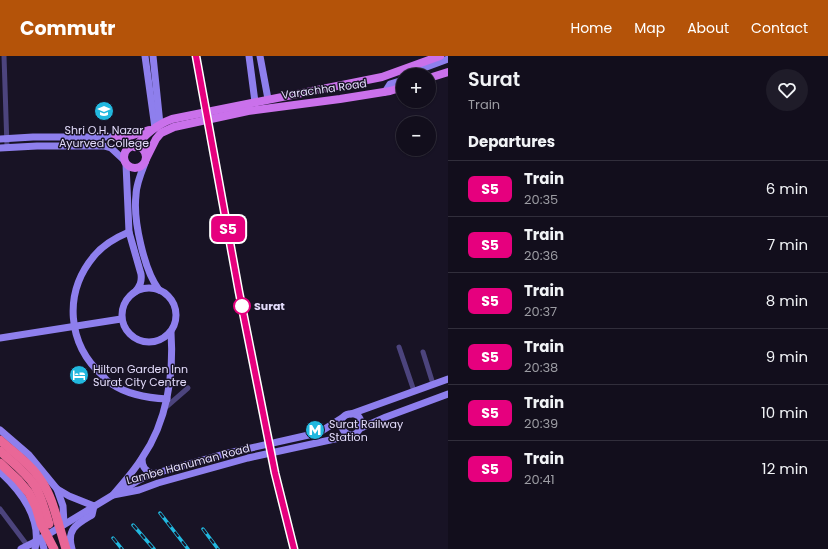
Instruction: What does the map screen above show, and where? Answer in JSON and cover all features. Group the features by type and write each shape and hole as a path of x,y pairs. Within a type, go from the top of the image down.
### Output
{"highway":[{"path":"0,440 42,481 54,505 66,549"},
{"path":"0,451 24,473 35,486 43,503 54,549"},
{"path":"0,463 29,493 36,507 41,524 54,549"}],"main road":[{"path":"115,137 142,133 172,119 382,77 440,56"},
{"path":"436,76 448,72"},
{"name":"Varachha Road","path":"145,161 156,138 161,133 174,127 248,111 385,92 396,88"},
{"path":"135,147 142,149 146,155 145,161 139,168 132,168 126,162 124,158 126,151 135,147 147,133 158,126"}],"street":[{"path":"4,56 4,147 104,146 111,148 126,162 129,232 142,281 135,292"},
{"path":"145,56 158,126"},
{"path":"153,56 158,126"},
{"path":"249,56 255,102"},
{"path":"260,56 268,99"},
{"path":"423,68 448,59"},
{"path":"436,69 448,65"},
{"path":"382,77 391,80 396,78"},
{"path":"385,92 390,84 396,82"},
{"path":"4,139 33,137 115,137 124,140 135,147"},
{"path":"145,161 136,195 136,218 138,231 151,278 159,290"},
{"path":"129,232 115,238 95,255 84,270 76,291 73,309 74,326 80,346 93,367 112,384 137,396 167,399"},
{"path":"0,509 24,547 39,540 113,494 142,459 153,440 165,408 171,372 171,332 176,316 172,301 166,294 159,290 151,288 143,289 129,296 124,303 121,319 128,333 141,342 150,343 158,341 171,332"},
{"path":"0,338 121,319"},
{"path":"399,347 414,391"},
{"path":"423,352 433,384"},
{"path":"448,379 345,416 342,418 340,425 341,429 346,434 350,435 357,433 361,428 386,416 448,394"},
{"path":"165,408 188,388"},
{"path":"351,414 360,418 362,425 361,428"},
{"name":"Lambe Hanuman Road","path":"121,493 134,482 153,474 224,454 320,432 342,418"},
{"path":"0,430 29,455 57,488 69,496 94,506"},
{"name":"Lambe Hanuman Road","path":"121,493 139,490 165,481 248,458 350,435"},
{"path":"142,459 144,468 153,474"},
{"path":"0,472 20,493 28,507 39,540 44,549"},
{"path":"57,488 63,506 64,524"},
{"path":"113,494 121,493"},
{"path":"72,549 70,541 72,530 76,525 92,515 94,506"},
{"path":"35,549 39,540"}],"railway":[{"path":"196,56 268,437 278,487 294,549"},
{"path":"160,513 188,549"},
{"path":"133,525 154,549"},
{"path":"203,529 218,549"},
{"path":"113,538 122,549"}],"train":[{"name":"S5","path":"196,56 239,292 275,473 294,549"}],"place":[{"name":"Shri O.H. Nazar Ayurved College","path":"104,111"},
{"name":"Surat","path":"242,306"},
{"name":"Hilton Garden Inn Surat City Centre","path":"79,375"},
{"name":"Surat Railway Station","path":"315,430"}]}
